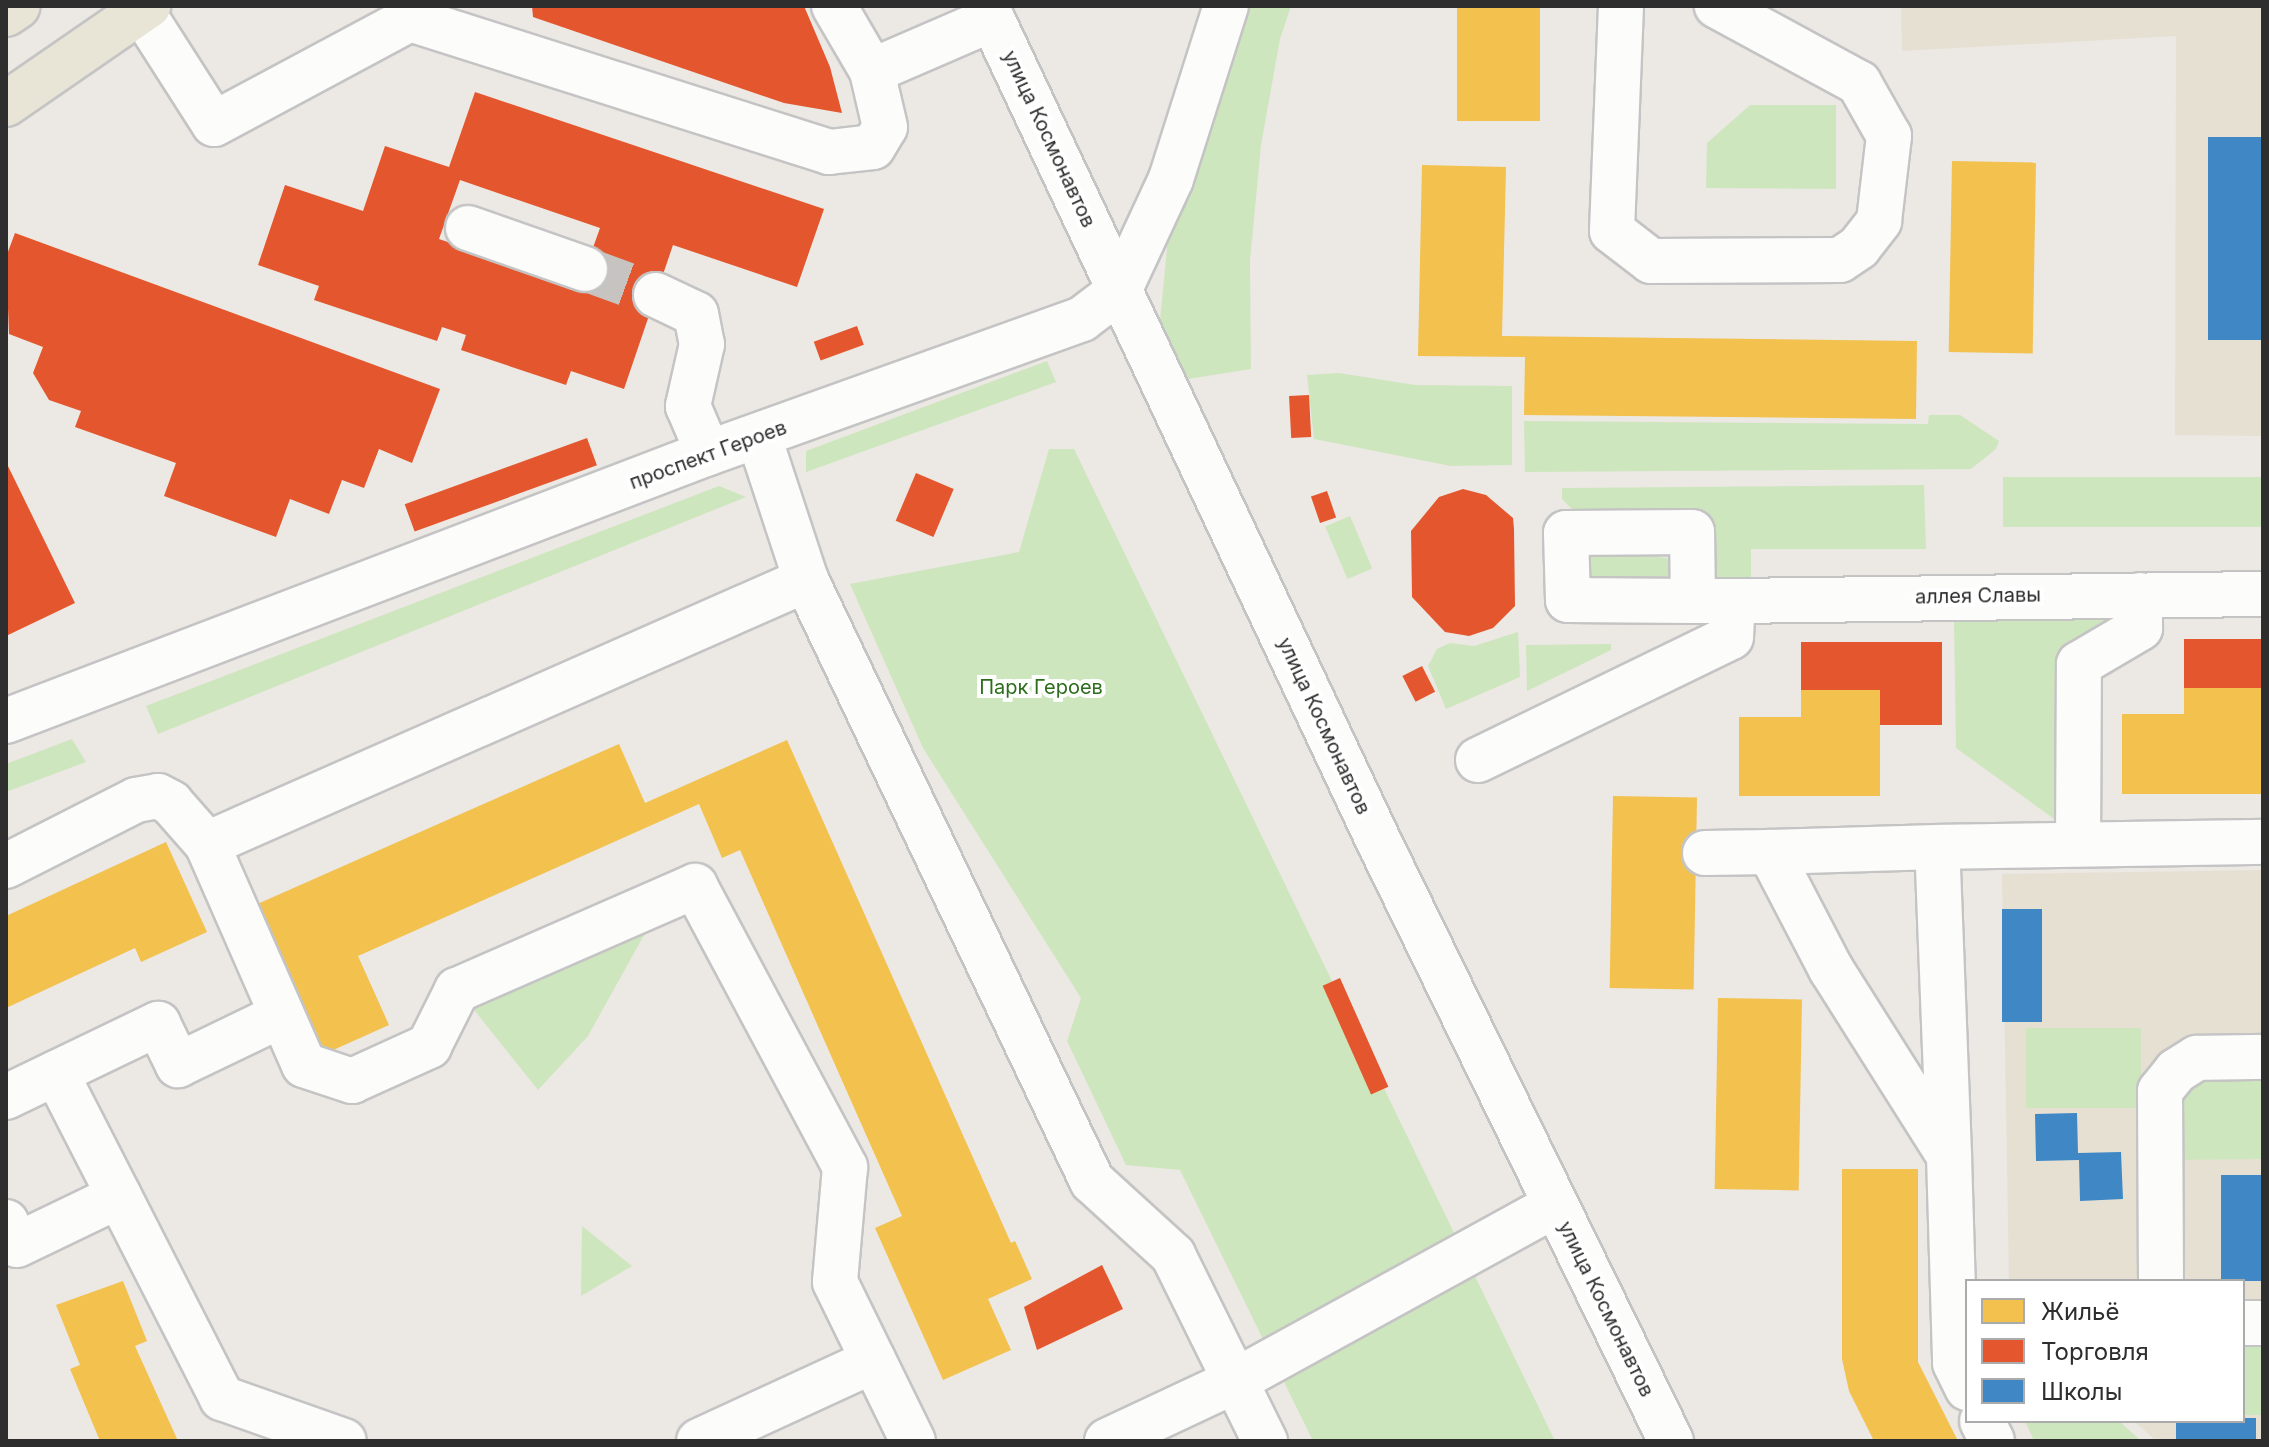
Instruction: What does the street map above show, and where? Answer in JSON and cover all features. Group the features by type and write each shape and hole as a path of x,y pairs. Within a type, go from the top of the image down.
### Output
{"main road":[{"path":"6,14 18,6"},
{"path":"6,104 145,8"}],"street":[{"path":"145,8 214,124 414,12 829,152 873,147 885,127 872,71 834,6"},
{"name":"проспект Героев","path":"6,721 708,453 1082,319 1119,291 1171,179 1226,6"},
{"path":"1621,6 1612,231 1651,261 1840,260 1859,247 1879,221 1889,136 1859,83 1742,13"},
{"path":"872,71 989,12"},
{"name":"улица Космонавтов","path":"989,12 1555,1205 1671,1441"},
{"path":"468,228 585,269"},
{"path":"656,295 696,314 702,344 688,406 708,453"},
{"path":"759,437 806,580 1092,1181 1173,1255 1265,1441"},
{"path":"207,844 806,580"},
{"name":"аллея Славы","path":"1478,760 1731,637 1713,601 2263,594"},
{"path":"2078,844 2079,664 2140,628 2140,595"},
{"path":"6,866 136,800 158,796 171,803 207,844 304,1065 352,1081 429,1046 457,990 695,886 845,1167 835,1282 913,1441"},
{"path":"1705,853 2263,842"},
{"path":"1937,847 1955,1363 1965,1384"},
{"path":"1770,852 1831,969 1949,1156"},
{"path":"6,1097 158,1024 178,1065 282,1015"},
{"path":"2161,1279 2160,1091 2176,1071 2197,1058 2263,1057"},
{"path":"56,1073 222,1398 344,1441"},
{"path":"6,1222 17,1245 119,1196"},
{"path":"1107,1441 1235,1381 1555,1205"},
{"path":"699,1441 873,1361"},
{"path":"1983,1423 1992,1441"}],"shaded area":[{"path":"1901,6 2263,6 2263,436 2175,435 2176,36 1902,51"},
{"path":"2263,870 2263,1441 2156,1441 2136,1423 2245,1423 2245,1279 2009,1279 2002,874"}],"green space":[{"path":"1241,6 1291,6 1280,39 1261,145 1250,261 1251,369 1175,381 1160,321 1170,217"},
{"path":"1750,105 1836,105 1836,189 1706,188 1707,143"},
{"path":"1047,361 1056,382 806,472 806,451"},
{"path":"1339,373 1415,385 1512,386 1512,465 1451,466 1314,439 1307,375"},
{"path":"1929,415 1960,415 1999,441 1996,449 1971,469 1525,472 1524,421 1928,424"},
{"name":"Парк Героев","path":"1049,449 1074,449 1555,1441 1313,1441 1180,1170 1126,1165 1067,1041 1081,998 923,748 850,584 1019,552"},
{"path":"2003,477 2263,477 2263,527 2003,527"},
{"path":"1924,485 1926,549 1751,549 1751,594 1700,595 1698,524 1575,512 1562,499 1562,488"},
{"path":"719,486 746,497 158,734 146,706"},
{"path":"1350,516 1372,568 1347,579 1325,527"},
{"path":"1590,550 1667,558 1674,568 1673,580 1588,586 1584,556"},
{"path":"2136,618 2077,662 2075,834 1956,748 1954,620"},
{"path":"1518,632 1520,677 1446,709 1428,666 1437,649 1450,643 1474,646"},
{"path":"1611,644 1611,650 1527,691 1526,645"},
{"path":"72,739 86,762 6,792 6,764"},
{"path":"659,908 588,1036 538,1090 467,1001"},
{"path":"2026,1028 2141,1028 2141,1108 2026,1108"},
{"path":"2263,1061 2263,1159 2163,1160 2178,1073"},
{"path":"582,1226 632,1266 581,1296"},
{"path":"2245,1347 2263,1347 2263,1415 2245,1415"},
{"path":"2026,1423 2121,1423 2141,1441 2034,1441"}],"building: Жильё":[{"path":"1457,6 1540,6 1540,121 1457,121"},
{"path":"1952,161 2036,162 2033,353 1949,352"},
{"path":"1422,165 1506,167 1502,336 1917,341 1916,419 1524,415 1525,357 1418,356"},
{"path":"2263,687 2263,794 2122,794 2122,714 2184,714 2184,688"},
{"path":"1801,690 1880,690 1880,796 1739,796 1739,717 1801,717"},
{"path":"787,740 1011,1243 1015,1241 1032,1279 988,1299 1011,1350 943,1380 875,1228 902,1216 740,850 722,858 699,804 358,956 389,1025 311,1060 244,910 619,744 645,803"},
{"path":"1613,796 1697,797 1694,989 1610,988"},
{"path":"166,842 207,932 141,962 135,948 6,1008 6,916"},
{"path":"1718,998 1802,999 1799,1190 1715,1189"},
{"path":"1842,1169 1918,1169 1918,1362 1958,1441 1874,1441 1849,1391 1842,1359"},
{"path":"123,1281 147,1341 135,1346 178,1441 100,1441 70,1369 80,1365 56,1305"}],"building: Торговля":[{"path":"532,6 804,6 830,67 842,113 784,103 533,17"},
{"path":"475,92 824,209 797,287 673,245 624,389 571,371 566,385 461,350 466,335 442,327 437,341 314,300 319,286 258,265 285,185 363,211 385,146 449,167","holes":["460,180 600,228 579,287 439,239"]},
{"path":"15,233 440,389 412,463 379,449 364,488 342,480 329,514 290,499 276,537 164,496 176,463 75,427 81,411 49,400 33,373 43,347 9,334 6,257"},
{"path":"857,326 864,345 821,361 814,342"},
{"path":"1309,395 1311,437 1291,438 1289,396"},
{"path":"587,438 597,465 415,532 405,504"},
{"path":"6,462 75,603 6,636"},
{"path":"916,473 954,489 933,537 896,521"},
{"path":"1463,489 1486,495 1513,518 1514,529 1515,606 1493,628 1469,636 1445,632 1412,597 1411,531 1439,497"},
{"path":"1327,491 1336,517 1320,523 1311,497"},
{"path":"2184,639 2263,639 2263,688 2184,688"},
{"path":"1801,642 1942,642 1942,725 1880,725 1880,690 1801,690"},
{"path":"1422,666 1435,692 1416,702 1402,676"},
{"path":"1340,978 1388,1087 1371,1094 1323,986"},
{"path":"1102,1265 1123,1309 1037,1350 1024,1307"}],"building: Школы":[{"path":"2208,137 2263,137 2263,340 2208,340"},
{"path":"2002,909 2042,909 2042,1022 2002,1022"},
{"path":"2077,1113 2078,1153 2121,1152 2123,1199 2080,1201 2079,1160 2036,1161 2035,1114"},
{"path":"2221,1175 2263,1175 2263,1281 2221,1279"},
{"path":"2245,1418 2256,1418 2256,1441 2176,1441 2176,1423 2245,1423"}],"tunnel":[{"path":"585,269 656,295"}]}
